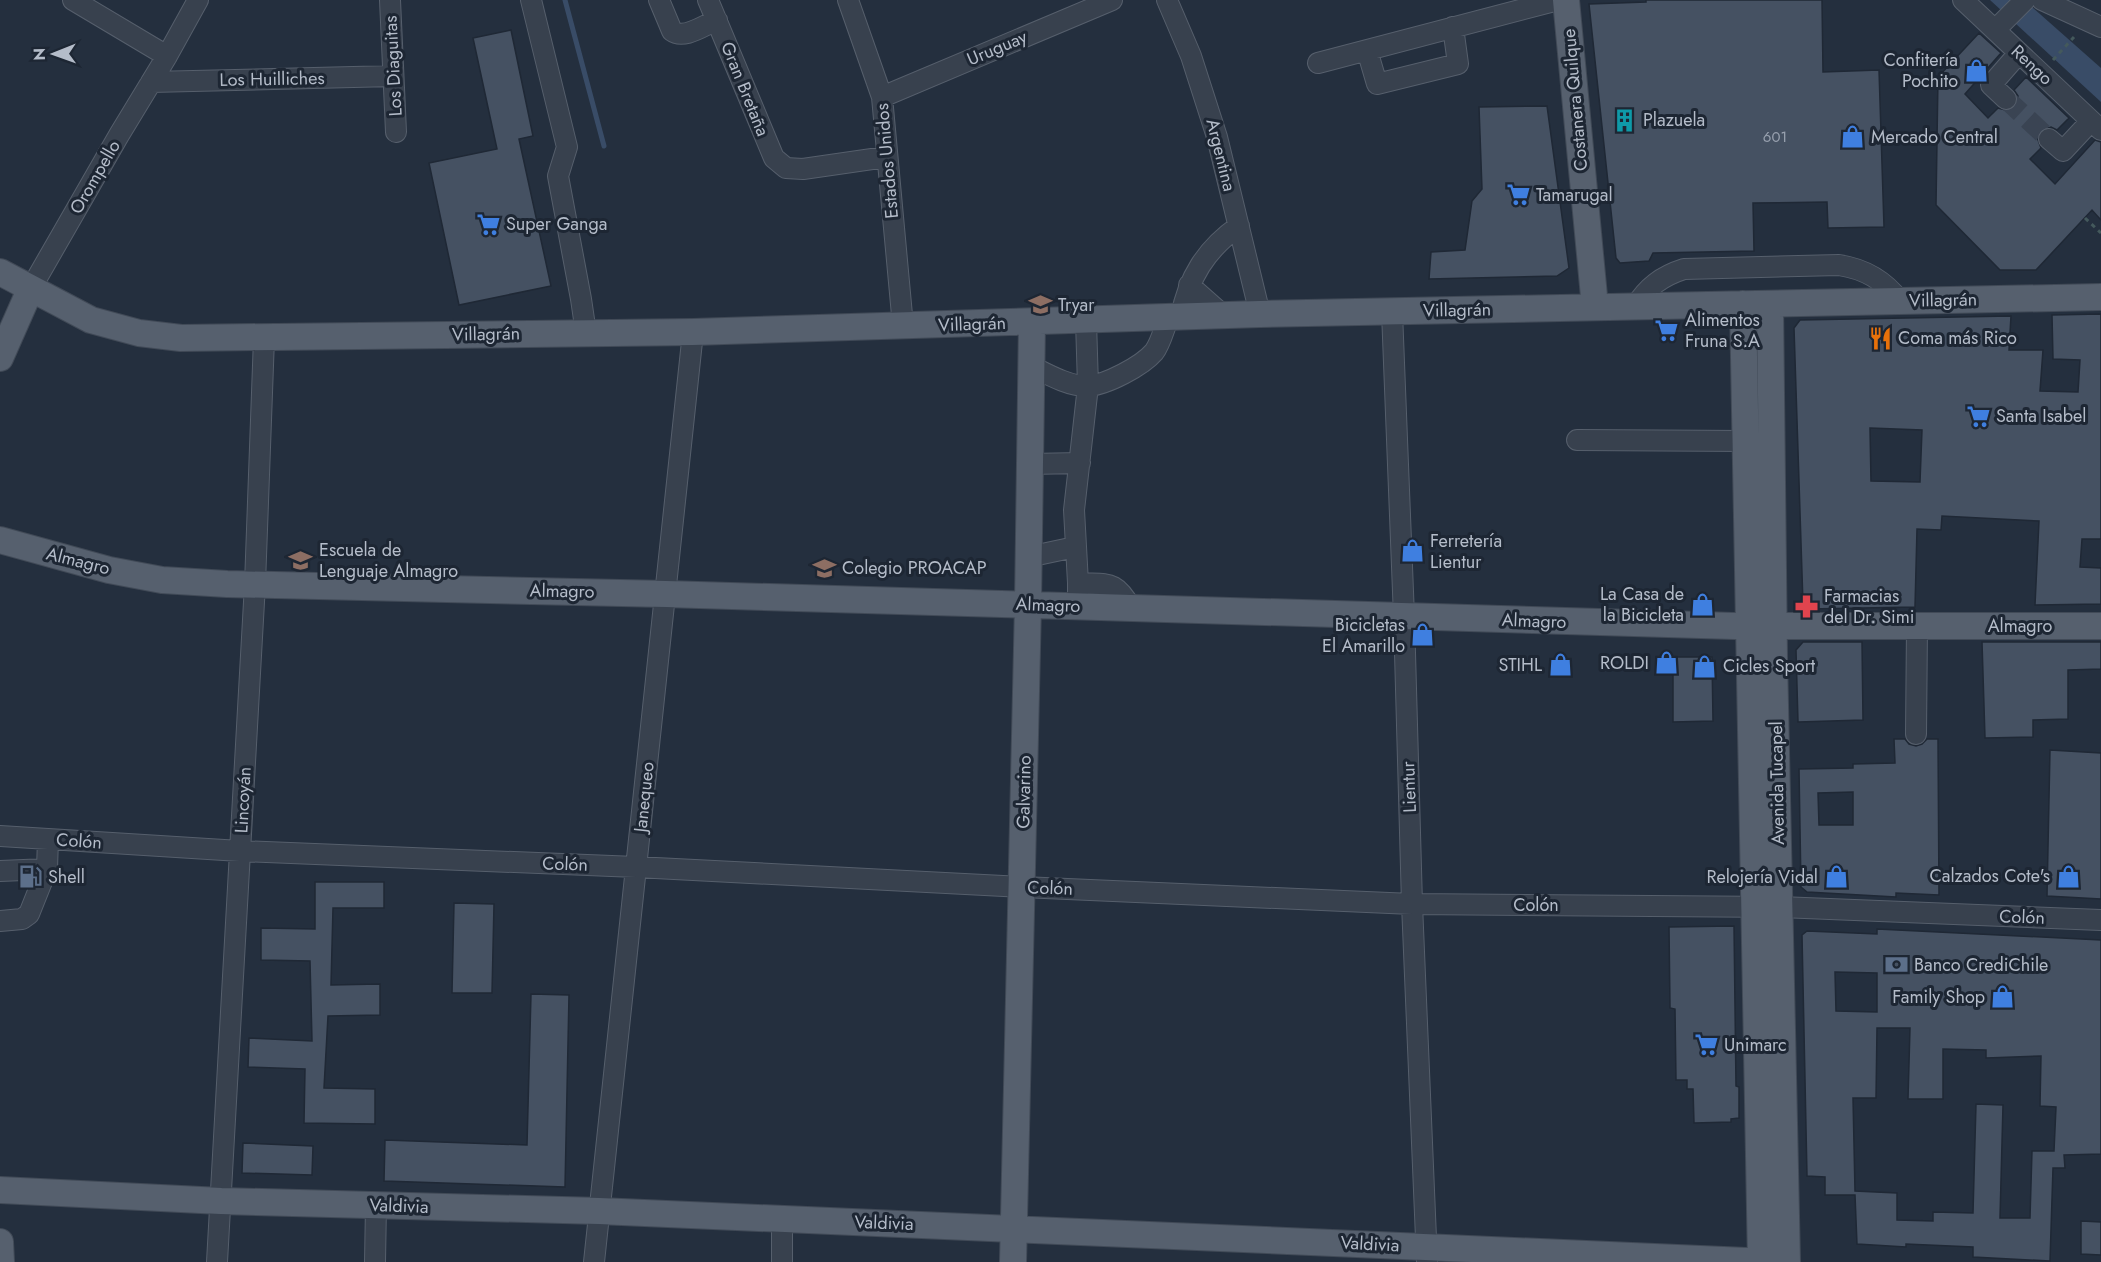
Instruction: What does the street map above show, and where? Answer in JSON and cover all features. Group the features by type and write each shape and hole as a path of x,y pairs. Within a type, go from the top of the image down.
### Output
{"main road":[{"name":"Costanera Quilque","path":"1566,0 1595,307"},
{"name":"Villagrán","path":"0,272 30,290 91,320 139,333 181,338 693,332 1260,314 2101,297"},
{"name":"Orompello","path":"0,358 30,290"},
{"name":"Avenida Tucapel","path":"1743,304 1761,1262"},
{"name":"Avenida Tucapel","path":"1770,304 1787,1262"},
{"name":"Galvarino","path":"1013,1262 1032,322"},
{"name":"Almagro","path":"0,540 109,570 162,580 255,584 1028,604 1078,594 1131,608 1404,617 1748,626 2101,626"},
{"name":"Valdivia","path":"0,1190 221,1201 599,1211 1014,1229 1427,1255 1769,1262"},
{"path":"0,1242 1,1262"}],"street":[{"path":"73,0 167,56"},
{"name":"Orompello","path":"30,290 198,0"},
{"name":"Los Diaguitas","path":"390,0 396,132"},
{"path":"531,0 567,147 558,176 586,333"},
{"name":"Gran Bretaña","path":"660,0 672,31 676,34 682,34 717,20"},
{"name":"Gran Bretaña","path":"708,0 774,158 786,168 803,169 886,157"},
{"name":"Estados Unidos","path":"848,0 882,97 903,326"},
{"name":"Uruguay","path":"882,97 1112,0"},
{"name":"Argentina","path":"1167,0 1191,56 1217,137 1260,314"},
{"path":"1317,63 1558,0"},
{"name":"Rengo","path":"1963,0 2000,25 2019,53 2096,125"},
{"path":"2000,25 2025,0"},
{"path":"2042,0 2101,27"},
{"path":"1367,50 1377,84 1458,64 1454,27"},
{"path":"2006,99 1991,85 2019,53"},
{"name":"Los Huilliches","path":"151,82 393,76"},
{"path":"2049,139 2063,151 2096,125"},
{"path":"1031,366 1055,379 1088,386 1131,370 1154,351 1175,317 1206,255 1239,226"},
{"path":"1635,307 1655,283 1671,273 1684,269 1839,265 1874,276 1884,283 1900,302"},
{"path":"1189,285 1224,316"},
{"name":"Lientur","path":"1392,312 1412,904 1427,1255"},
{"path":"1078,594 1074,510 1088,386 1086,321"},
{"name":"Janequeo","path":"594,1262 693,332"},
{"name":"Lincoyán","path":"217,1262 255,584 264,338"},
{"path":"1577,440 1745,441"},
{"path":"1030,464 1080,463"},
{"path":"1028,556 1075,547"},
{"path":"1916,734 1917,626"},
{"name":"Colón","path":"0,836 240,851 636,867 1412,904 1780,907 2101,920"},
{"path":"0,921 22,919 29,914 47,869 48,839"},
{"path":"0,871 47,869"},
{"path":"375,1262 376,1205"},
{"path":"782,1219 782,1262"}],"path":[{"path":"2052,62 2074,37"},
{"path":"2085,218 2101,233"}],"water":[{"path":"1990,0 2024,0 2101,68 2101,102"}],"building":[{"path":"1646,0 1822,0 1823,72 1879,70 1884,227 1828,228 1827,202 1753,203 1754,251 1653,253 1649,261 1620,263 1616,258 1589,4 1646,2"},
{"path":"511,30 533,136 519,139 551,286 459,305 429,163 497,149 473,38"},
{"path":"1979,33 2001,53 1965,94 1988,118 1998,108 2009,111 2015,107 2018,96 2014,90 2026,77 2069,118 2057,130 2051,127 2040,131 2037,137 2041,148 2030,159 2055,184 2095,140 2101,142 2101,220 2092,210 2036,270 2000,270 1936,205 1938,77"},
{"name":"Tamarugal","path":"1547,106 1569,268 1557,276 1429,279 1431,252 1465,250 1472,201 1482,189 1479,107"},
{"path":"2101,314 2101,539 2082,539 2080,567 2101,568 2101,604 2035,605 2039,521 1942,516 1941,530 1917,529 1915,607 1808,609 1803,604 1794,328 1800,320 2011,316 2009,350 2043,350 2040,391 2078,392 2080,360 2053,359 2052,315","holes":["1870,428 1922,430 1920,482 1871,481"]},
{"path":"1803,642 1862,642 1863,720 1798,722 1796,650"},
{"path":"1982,642 2101,642 2101,669 2068,670 2068,719 2033,720 2033,737 1985,738"},
{"path":"1673,657 1712,657 1713,721 1673,722"},
{"path":"1894,739 1905,739 1909,744 1916,746 1927,739 1938,739 1939,895 1896,893 1896,897 1807,892 1801,887 1799,769 1853,768 1853,764 1895,763","holes":["1853,792 1853,825 1819,825 1818,793"]},
{"path":"2050,750 2101,753 2101,899 2047,896"},
{"path":"315,882 384,882 384,908 333,908 331,985 380,984 380,1015 328,1016 324,1088 375,1089 375,1124 304,1123 305,1069 248,1067 249,1038 312,1041 310,961 261,960 261,928 315,929"},
{"path":"454,903 494,904 492,993 452,993"},
{"name":"Unimarc","path":"1734,926 1736,1086 1739,1087 1739,1118 1731,1119 1731,1122 1694,1123 1693,1089 1687,1089 1687,1080 1676,1080 1675,1009 1670,1008 1669,927"},
{"path":"1877,929 2101,940 2101,1154 2064,1155 2065,1168 2053,1168 2050,1261 1973,1257 1973,1247 1857,1244 1855,1195 1825,1195 1825,1177 1807,1176 1802,935 1807,931 1877,934","holes":["1835,972 1877,973 1877,1012 1836,1011","1877,1028 1910,1028 1908,1099 1943,1099 1943,1049 1986,1050 1986,1058 2041,1056 2040,1106 2056,1107 2054,1151 2032,1151 2030,1218 2000,1218 2003,1105 1976,1104 1973,1213 1933,1212 1933,1221 1897,1220 1897,1193 1855,1191 1853,1098 1876,1098"]},
{"path":"531,994 569,995 565,1187 384,1181 385,1140 527,1145"},
{"path":"243,1143 313,1146 312,1175 242,1173"},
{"path":"2081,1221 2101,1222 2101,1255 2081,1254"}],"waterway":[{"path":"565,0 604,146"}],"tunnel":[{"path":"2006,99 2049,139"}],"place":[{"name":"Confitería Pochito","path":"1976,70"},
{"name":"Plazuela","path":"1625,120"},
{"name":"Mercado Central","path":"1853,137"},
{"name":"Tamarugal","path":"1518,195"},
{"name":"Super Ganga","path":"488,224"},
{"name":"Tryar","path":"1040,305"},
{"name":"Alimentos Fruna S.A","path":"1667,330"},
{"name":"Coma más Rico","path":"1880,338"},
{"name":"Santa Isabel","path":"1978,416"},
{"name":"Ferretería Lientur","path":"1412,551"},
{"name":"Escuela de Lenguaje Almagro","path":"301,560"},
{"name":"Colegio PROACAP","path":"824,568"},
{"name":"La Casa de la Bicicleta","path":"1702,604"},
{"name":"Farmacias del Dr. Simi","path":"1806,606"},
{"name":"Bicicletas El Amarillo","path":"1423,635"},
{"name":"ROLDI","path":"1667,663"},
{"name":"STIHL","path":"1560,665"},
{"name":"Cicles Sport","path":"1705,666"},
{"name":"Calzados Cote's","path":"2068,876"},
{"name":"Shell","path":"30,877"},
{"name":"Relojería Vidal","path":"1836,877"},
{"name":"Banco CrediChile","path":"1896,965"},
{"name":"Family Shop","path":"2003,997"},
{"name":"Unimarc","path":"1706,1045"}]}
